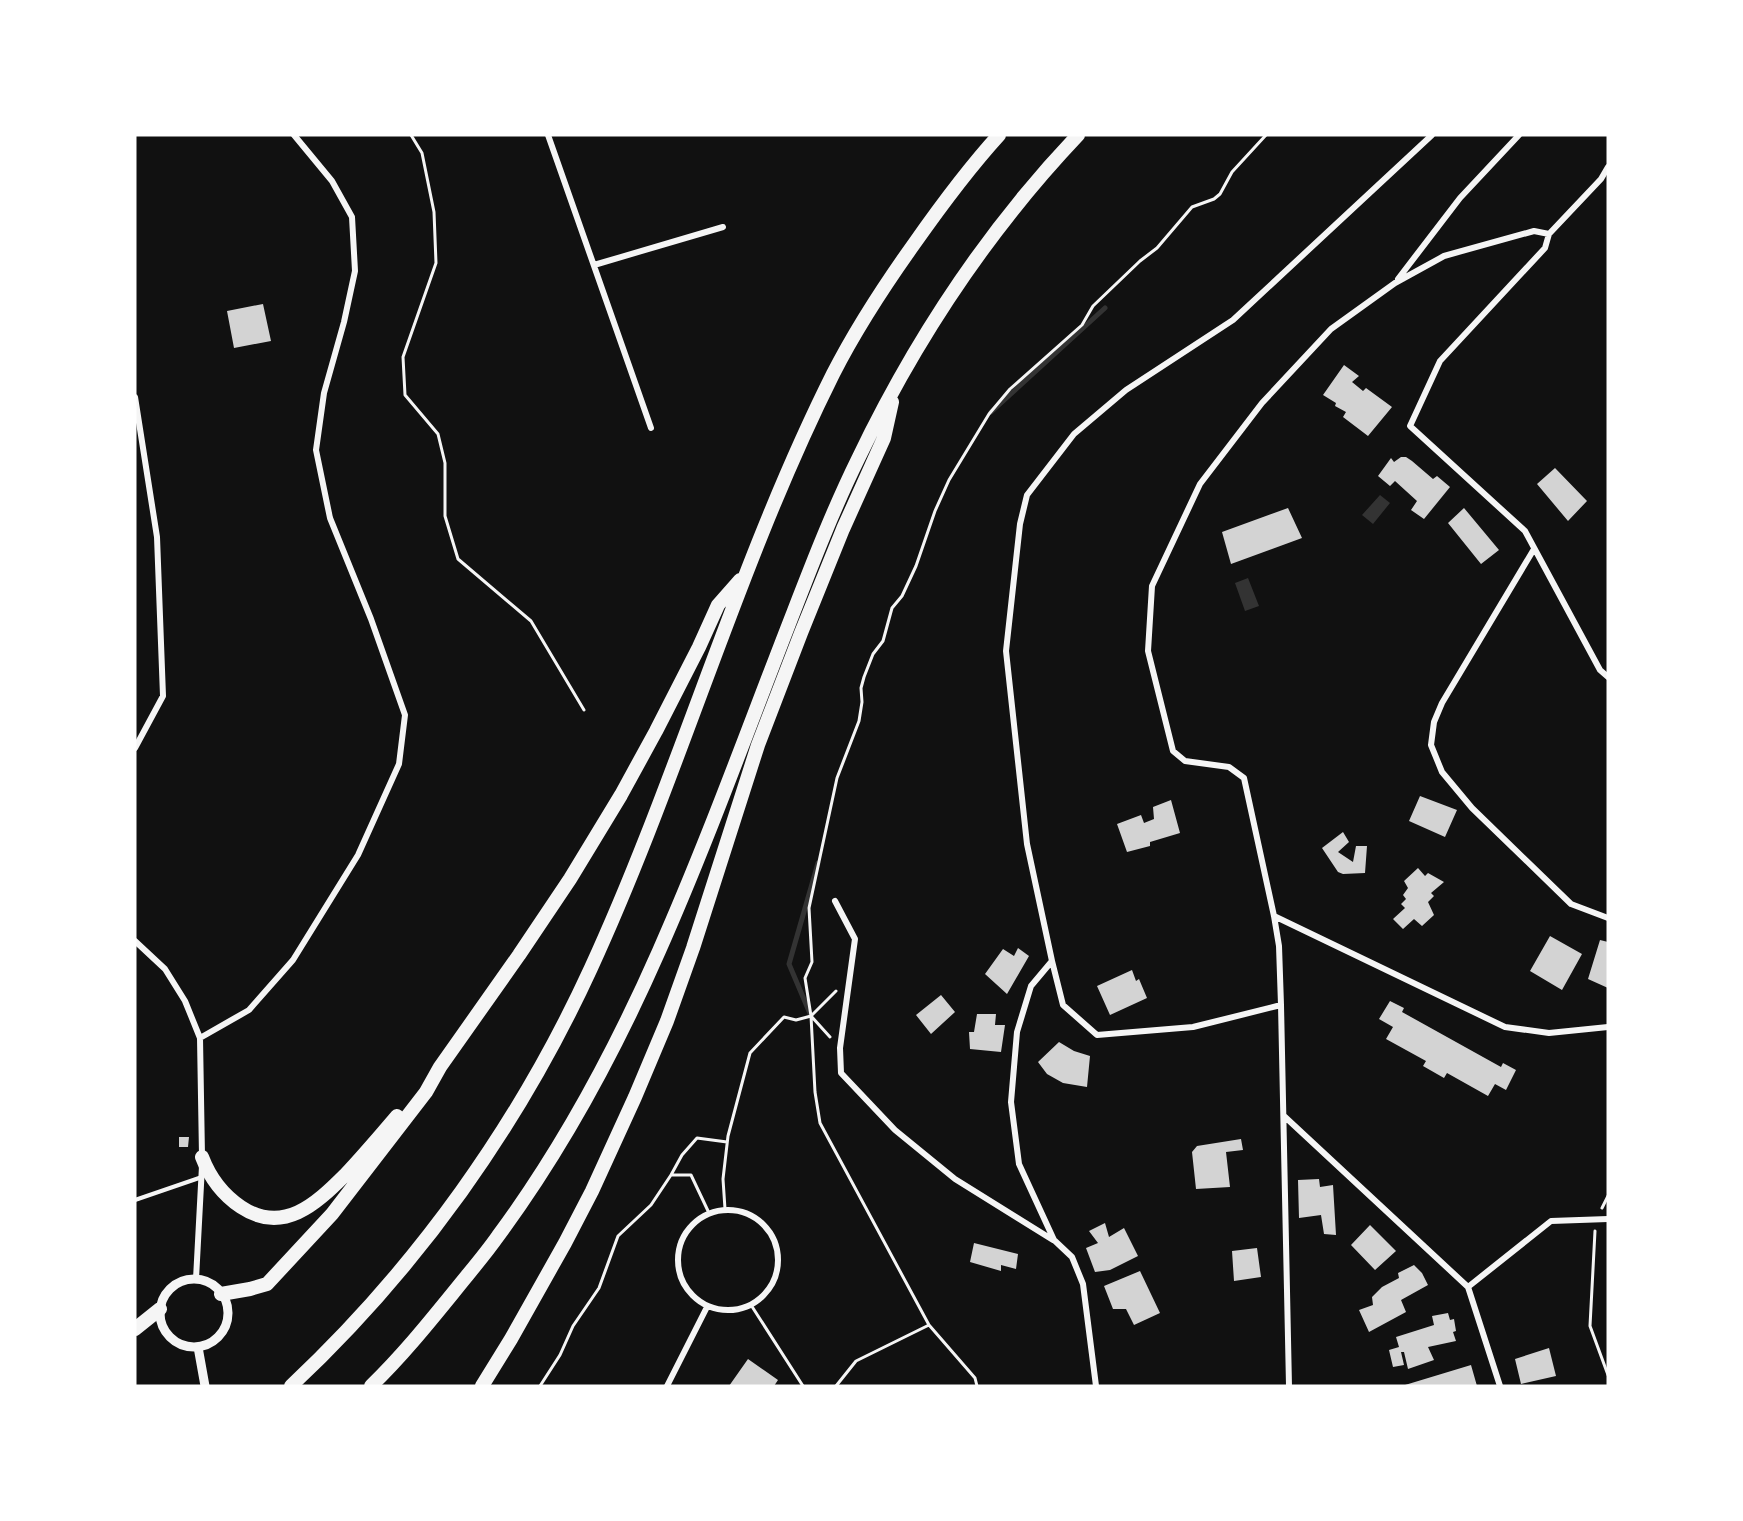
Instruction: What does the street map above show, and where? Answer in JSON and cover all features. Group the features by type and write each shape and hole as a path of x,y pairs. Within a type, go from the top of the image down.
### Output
{"highway":[{"path":"291,1386 366,1310 434,1230 488,1154 549,1051 594,962 641,851 788,469 834,372 872,306 934,216 999,135"},
{"path":"371,1386 410,1345 497,1238 550,1160 596,1081 639,996 676,913 838,502 856,462 925,334 965,273 1014,208 1078,135"},
{"path":"482,1386 517,1329 592,1191 667,1021 742,795 789,664 843,528 884,438 896,385"},
{"path":"221,1294 267,1284 345,1197 426,1092 440,1067 570,879 621,795 656,731 718,605 746,574"},
{"path":"202,1157 216,1184 235,1203 247,1211 268,1218 284,1217 301,1212 313,1205 351,1169 420,1087 440,1067"},
{"path":"135,1329 160,1309"}],"street":[{"path":"200,1038 249,1010 293,960 358,855 399,764 405,715 371,619 330,518 316,450 324,393 344,322 355,271 352,217 332,181 294,135"},
{"path":"548,135 651,428"},
{"path":"1281,1005 1193,1027 1097,1035 1063,1005 1027,844 1006,651 1020,524 1027,495 1074,434 1126,390 1233,320 1432,135"},
{"path":"1395,284 1460,198 1519,135"},
{"path":"1608,167 1601,179 1549,234 1545,248 1440,361 1410,426 1525,531 1600,670 1608,676"},
{"path":"594,265 723,227"},
{"path":"1289,1386 1281,1005 1279,946 1274,916 1244,778 1229,767 1185,761 1173,751 1148,651 1152,586 1200,484 1262,403 1331,329 1395,284 1444,256 1534,231 1549,234"},
{"path":"135,397 157,537 163,696 135,748"},
{"path":"1534,549 1442,704 1434,722 1431,745 1442,772 1472,808 1571,904 1608,918"},
{"path":"835,901 855,939 840,1048 841,1073 895,1130 956,1179 1054,1240 1072,1257 1083,1284 1096,1386"},
{"path":"1274,916 1505,1027 1549,1032 1608,1027"},
{"path":"135,941 165,969 185,1001 200,1038 203,1176 196,1279"},
{"path":"1052,961 1031,986 1017,1032 1011,1102 1019,1164 1054,1240"},
{"path":"1284,1116 1468,1287 1500,1386"},
{"path":"725,1209 742,1211 757,1218 769,1230 776,1245 779,1261 776,1278 767,1292 751,1305 740,1310 723,1311 707,1307 693,1297 683,1284 678,1268 678,1251 683,1235 694,1222 709,1213 725,1209"},
{"path":"1468,1287 1551,1221 1608,1219"},
{"path":"196,1279 215,1286 221,1294 228,1316 225,1327 209,1343 198,1347 178,1343 164,1329 160,1319 160,1309 168,1291 176,1284 196,1279"},
{"path":"667,1386 707,1307"},
{"path":"198,1347 205,1386"}],"lane":[{"path":"135,1200 203,1176"}],"path":[{"path":"411,135 422,153 434,212 436,262 403,357 405,395 438,434 445,463 445,516 458,559 531,621 584,710"},
{"path":"977,1386 975,1378 929,1325 820,1123 815,1092 811,1016 805,978 812,962 809,908 837,778 859,721 864,677 873,654 883,641 892,608 902,596 916,566 935,511 949,480 989,414 1010,389 1082,325 1093,306 1157,248 1192,207 1214,199 1220,194 1232,171 1266,135"},
{"path":"725,1209 723,1179 727,1142 750,1053 784,1017 796,1020 811,1016 849,977"},
{"path":"811,1016 840,1048"},
{"path":"540,1386 560,1355 573,1326 599,1288 618,1236 651,1206 682,1155 697,1138 727,1142"},
{"path":"671,1175 691,1175 709,1213"},
{"path":"1608,1196 1596,1220 1590,1326 1608,1375"},
{"path":"751,1305 803,1386"},
{"path":"836,1386 856,1361 929,1325"}],"shaded area":[{"path":"1380,495 1390,503 1373,524 1362,515"},
{"path":"1248,578 1259,606 1245,611 1235,583"}],"building":[{"path":"263,304 271,341 234,348 227,311"},
{"path":"1344,365 1359,376 1352,382 1363,391 1366,388 1392,407 1368,436 1343,417 1346,412 1323,395"},
{"path":"1401,457 1406,457 1433,479 1437,476 1450,487 1424,519 1411,510 1417,501 1395,481 1390,486 1378,476 1391,458 1394,462"},
{"path":"1555,468 1587,501 1568,521 1537,484"},
{"path":"1288,508 1302,538 1231,564 1222,532"},
{"path":"1464,508 1499,550 1481,564 1448,523"},
{"path":"1420,796 1457,810 1445,837 1409,821"},
{"path":"1171,800 1180,833 1150,842 1150,846 1127,852 1117,824 1141,815 1144,823 1154,819 1153,807"},
{"path":"1343,832 1349,842 1338,852 1353,862 1356,846 1367,846 1365,873 1343,874 1338,872 1322,848"},
{"path":"1418,868 1425,876 1428,873 1444,882 1431,893 1434,896 1428,902 1434,915 1422,926 1414,919 1403,929 1393,919 1405,908 1401,904 1406,899 1403,895 1408,888 1404,881"},
{"path":"1550,936 1582,954 1562,990 1530,971"},
{"path":"1600,940 1608,942 1608,988 1588,979"},
{"path":"1018,948 1029,956 1007,994 985,974 1003,949 1014,956"},
{"path":"1132,970 1136,981 1139,979 1147,998 1110,1015 1097,986"},
{"path":"941,995 955,1012 931,1034 916,1015"},
{"path":"1390,1001 1404,1008 1402,1012 1501,1067 1503,1063 1516,1070 1506,1090 1495,1084 1488,1096 1447,1073 1444,1078 1423,1066 1426,1061 1386,1039 1393,1027 1379,1019"},
{"path":"977,1014 996,1014 995,1025 1005,1025 1001,1052 970,1049 969,1032 974,1032"},
{"path":"1059,1042 1074,1051 1090,1056 1087,1087 1063,1083 1047,1074 1038,1062"},
{"path":"179,1137 189,1137 188,1147 179,1147"},
{"path":"1241,1139 1243,1150 1226,1152 1230,1187 1196,1189 1192,1152 1197,1146"},
{"path":"1319,1179 1320,1187 1333,1185 1336,1235 1324,1234 1321,1215 1299,1218 1298,1180"},
{"path":"1105,1223 1109,1237 1124,1228 1138,1256 1110,1270 1095,1272 1086,1248 1098,1243 1089,1231"},
{"path":"1370,1225 1396,1251 1375,1270 1351,1245"},
{"path":"974,1243 1018,1254 1016,1269 1001,1265 1001,1271 970,1262"},
{"path":"1257,1248 1261,1277 1234,1281 1232,1251"},
{"path":"1414,1265 1422,1273 1428,1285 1401,1300 1406,1312 1369,1332 1359,1310 1373,1305 1372,1297 1382,1287 1399,1278 1398,1273"},
{"path":"1140,1271 1160,1313 1134,1325 1126,1309 1113,1309 1104,1286"},
{"path":"1448,1313 1450,1320 1454,1319 1456,1331 1453,1332 1456,1341 1428,1347 1434,1360 1408,1369 1404,1352 1401,1352 1404,1365 1393,1367 1389,1350 1399,1347 1396,1337 1434,1325 1432,1316"},
{"path":"1549,1348 1556,1376 1521,1384 1515,1359"},
{"path":"748,1359 778,1380 774,1386 729,1386"},
{"path":"1471,1365 1477,1386 1405,1386 1405,1385"}],"waterway":[{"path":"991,412 1105,308"},
{"path":"811,1016 789,964 818,863"}]}
